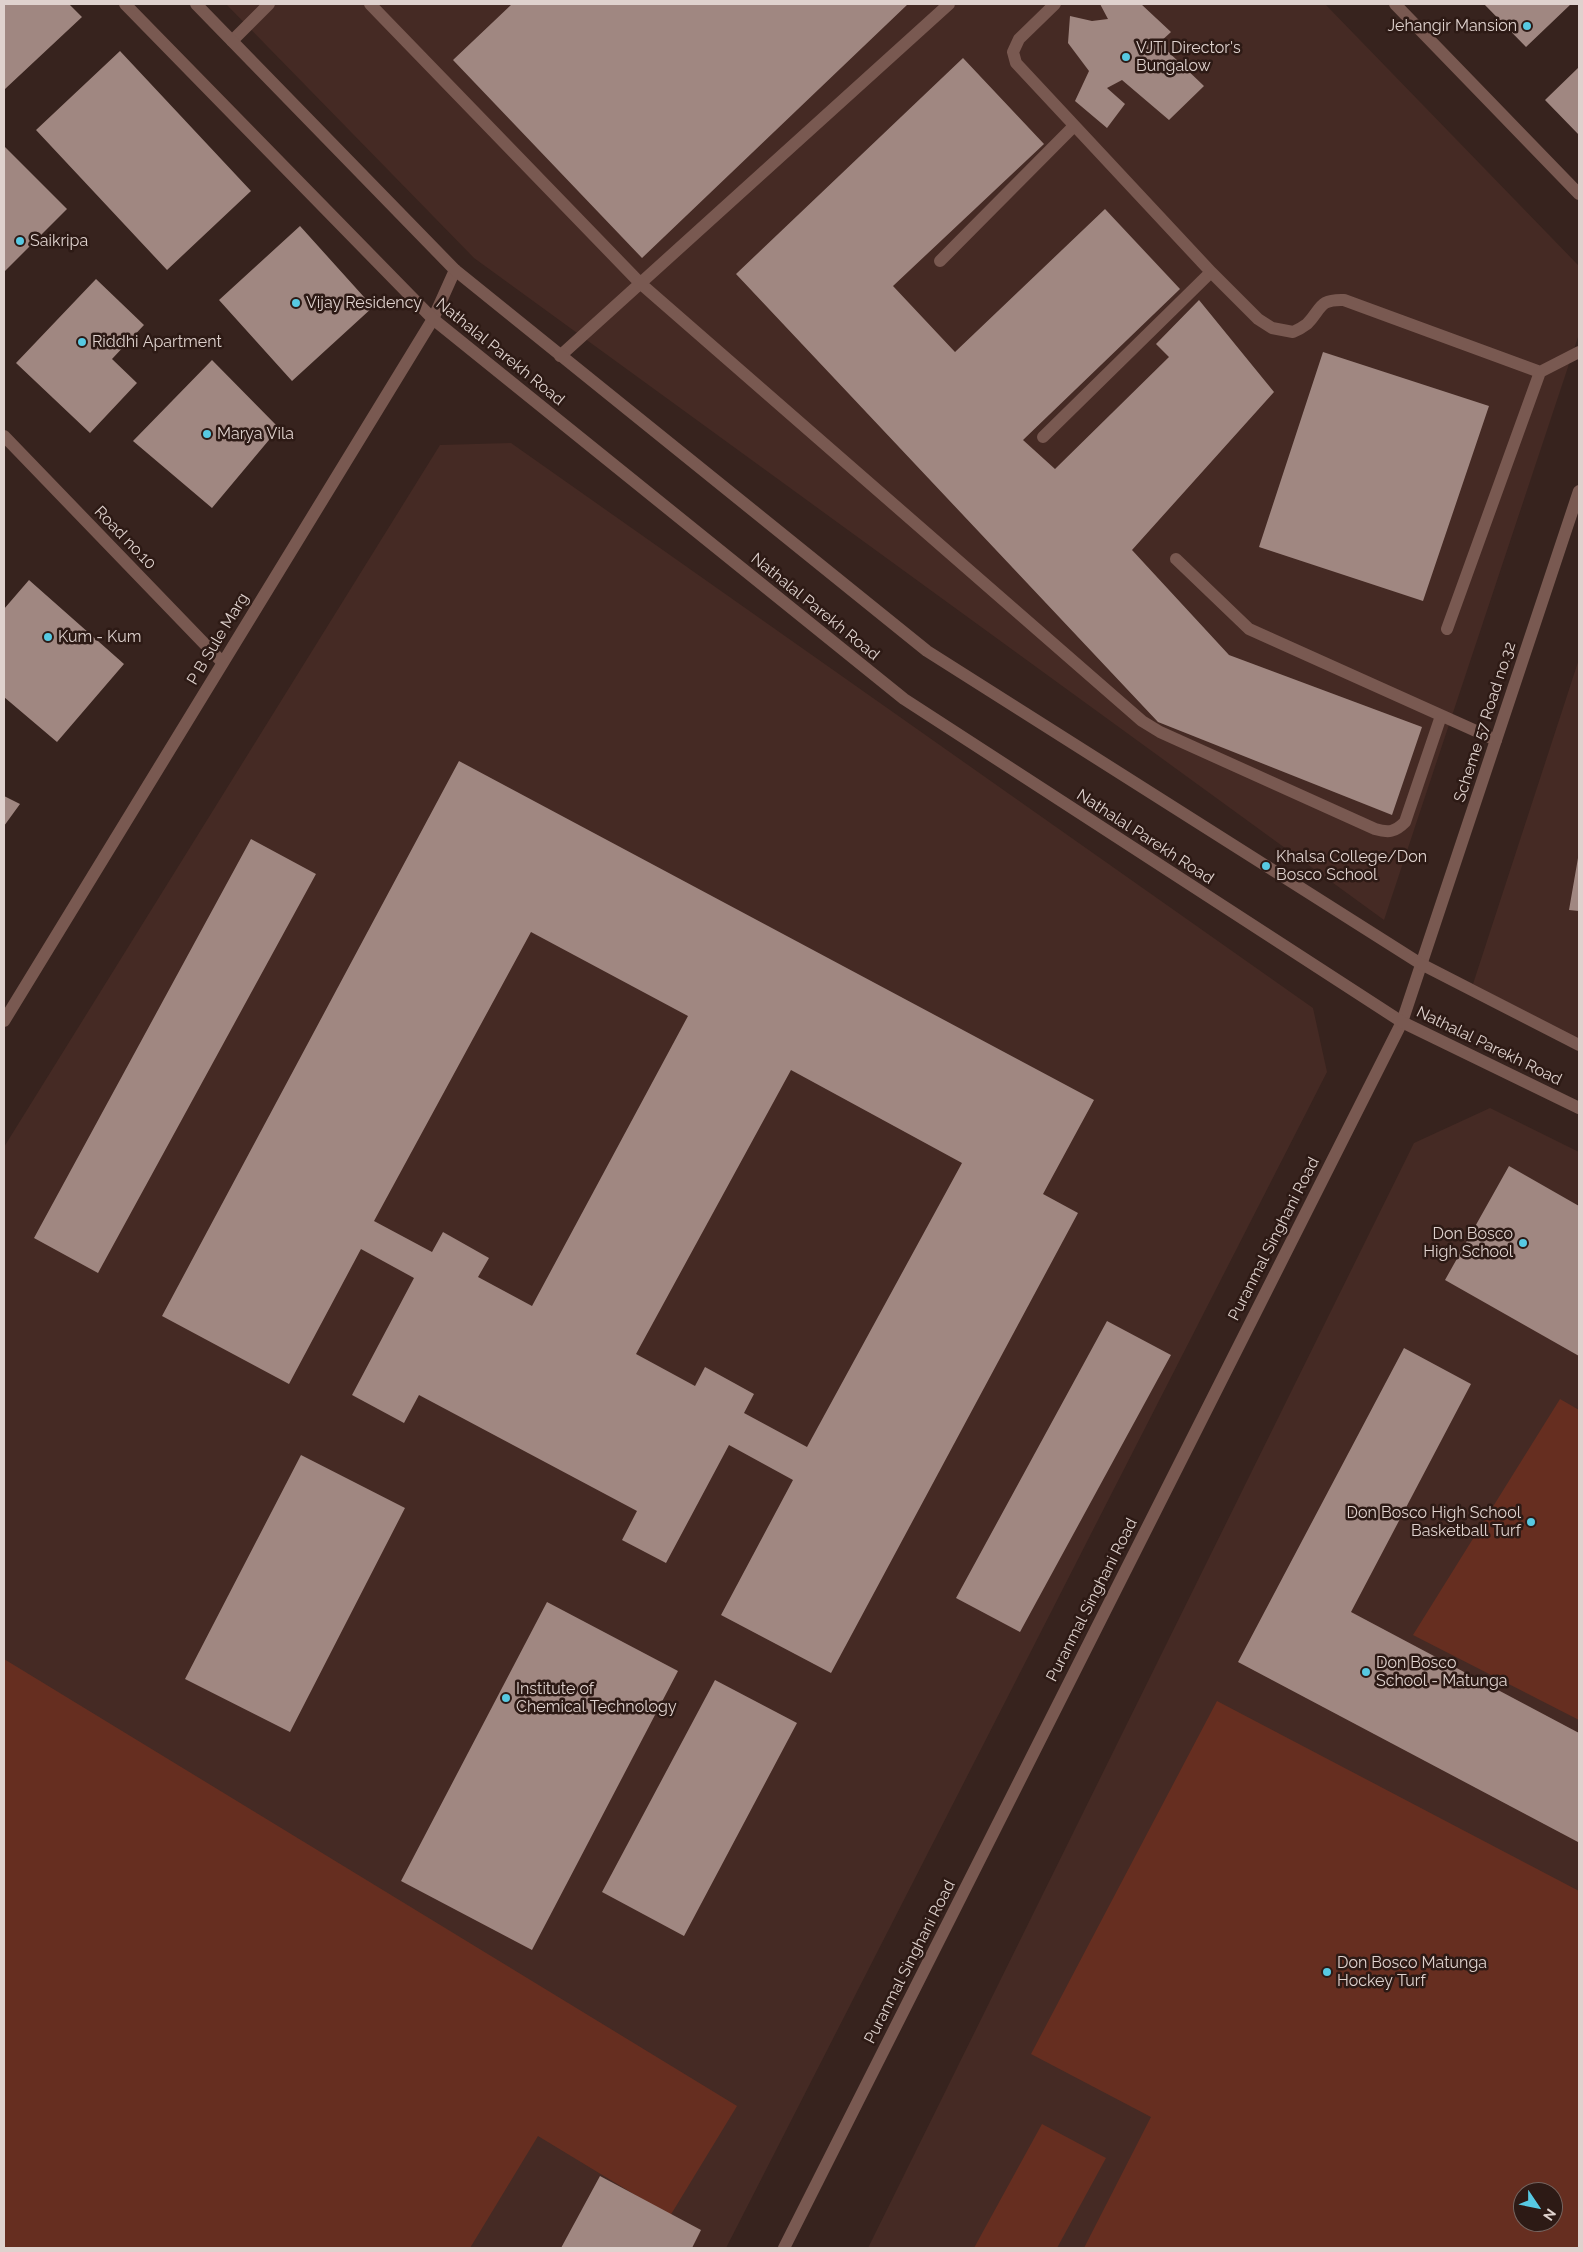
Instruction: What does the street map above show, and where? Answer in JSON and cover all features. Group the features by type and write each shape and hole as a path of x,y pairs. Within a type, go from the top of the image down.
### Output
{"street":[{"name":"Nathalal Parekh Road","path":"125,4 432,319 904,699 1402,1022 1579,1108"},
{"path":"196,4 455,270 927,652 1421,964 1579,1044"},
{"path":"232,41 269,4"},
{"path":"370,4 640,283 1142,721 1160,732 1375,829 1387,832 1397,830 1405,822 1441,716"},
{"path":"560,356 949,4"},
{"path":"1055,4 1019,39 1014,52 1016,63 1211,272 1258,319 1272,328 1294,332 1307,324 1321,304 1331,299 1344,300 1540,372"},
{"path":"1395,4 1579,194"},
{"path":"940,261 1074,126"},
{"name":"P B Sule Marg","path":"4,1021 432,319 455,270"},
{"path":"1043,437 1211,272"},
{"path":"1447,629 1540,372 1579,352"},
{"name":"Road no.10","path":"4,436 223,663"},
{"name":"Scheme 57 Road no.32","path":"1421,964 1579,491"},
{"path":"1176,559 1249,629 1496,740"},
{"name":"Puranmal Singhani Road","path":"784,2248 1402,1022 1421,964"}],"shaded area":[{"path":"226,4 1325,4 1579,266 1579,334 1384,920 474,258"},
{"name":"Institute of Chemical Technology","path":"511,443 1313,1008 1327,1072 726,2248 4,2248 4,1147 440,445"},
{"path":"1579,659 1579,1040 1473,984"},
{"name":"Don Bosco School - Matunga","path":"1490,1108 1579,1152 1579,2248 868,2248 1414,1143"},
{"name":"Don Bosco High School Basketball Turf","path":"1560,1399 1579,1410 1579,1720 1413,1635"},
{"path":"4,1659 737,2106 670,2216 538,2136 470,2248 4,2248"},
{"name":"Don Bosco Matunga Hockey Turf","path":"1217,1701 1579,1891 1579,2248 1084,2248 1151,2117 1031,2054"},
{"path":"1042,2124 1106,2158 1057,2248 974,2248"}],"building":[{"path":"4,4 69,4 82,17 5,89"},
{"path":"512,4 908,4 642,258 453,60"},
{"name":"VJTI Director's Bungalow","path":"1100,4 1141,4 1171,32 1159,43 1204,86 1169,120 1122,80 1107,88 1125,104 1107,128 1075,101 1089,71 1068,43 1070,16 1092,21 1108,19"},
{"name":"Jehangir Mansion","path":"1484,4 1571,4 1526,47"},
{"path":"120,51 251,191 167,270 36,130"},
{"path":"963,58 1044,144 893,286 955,352 1105,209 1180,289 1023,440 1055,469 1169,357 1156,344 1199,300 1274,392 1132,550 1229,655 1422,727 1392,815 1158,722 736,274"},
{"path":"1579,67 1579,135 1545,100"},
{"name":"Saikripa","path":"4,146 67,209 4,272"},
{"name":"Vijay Residency","path":"300,226 373,307 292,381 219,300"},
{"name":"Riddhi Apartment","path":"96,279 144,325 112,359 137,383 90,433 16,363"},
{"path":"1323,352 1489,406 1423,601 1259,547"},
{"name":"Marya Vila","path":"212,360 279,428 212,508 133,441"},
{"name":"Kum - Kum","path":"29,580 124,664 57,742 4,697 4,609"},
{"path":"459,761 1094,1100 1043,1194 1078,1213 831,1673 721,1615 793,1480 729,1445 666,1563 622,1540 637,1511 419,1395 404,1423 352,1395 414,1278 361,1249 289,1384 162,1316","holes":["531,932 688,1016 532,1306 478,1277 489,1258 443,1232 432,1252 374,1221","791,1070 962,1163 807,1447 744,1413 754,1394 705,1367 695,1386 636,1354"]},
{"path":"4,796 20,804 4,826"},
{"path":"251,839 316,874 98,1273 34,1238"},
{"path":"1579,858 1579,911 1569,910"},
{"name":"Don Bosco High School","path":"1509,1166 1579,1206 1579,1356 1445,1280"},
{"path":"1107,1321 1171,1355 1020,1632 956,1598"},
{"path":"1404,1348 1471,1384 1351,1612 1579,1733 1578,1842 1238,1662"},
{"path":"301,1455 405,1508 290,1732 185,1679"},
{"path":"547,1602 678,1671 532,1950 401,1881"},
{"path":"715,1680 797,1723 684,1936 602,1892"},
{"path":"600,2176 701,2230 692,2248 561,2248"}],"place":[{"name":"Jehangir Mansion","path":"1527,26"},
{"name":"VJTI Director's Bungalow","path":"1126,57"},
{"name":"Saikripa","path":"20,241"},
{"name":"Vijay Residency","path":"296,303"},
{"name":"Riddhi Apartment","path":"82,342"},
{"name":"Marya Vila","path":"207,434"},
{"name":"Kum - Kum","path":"48,637"},
{"name":"Khalsa College/Don Bosco School","path":"1266,866"},
{"name":"Don Bosco High School","path":"1523,1243"},
{"name":"Don Bosco High School Basketball Turf","path":"1531,1522"},
{"name":"Don Bosco School - Matunga","path":"1366,1672"},
{"name":"Institute of Chemical Technology","path":"506,1698"},
{"name":"Don Bosco Matunga Hockey Turf","path":"1327,1972"}]}
